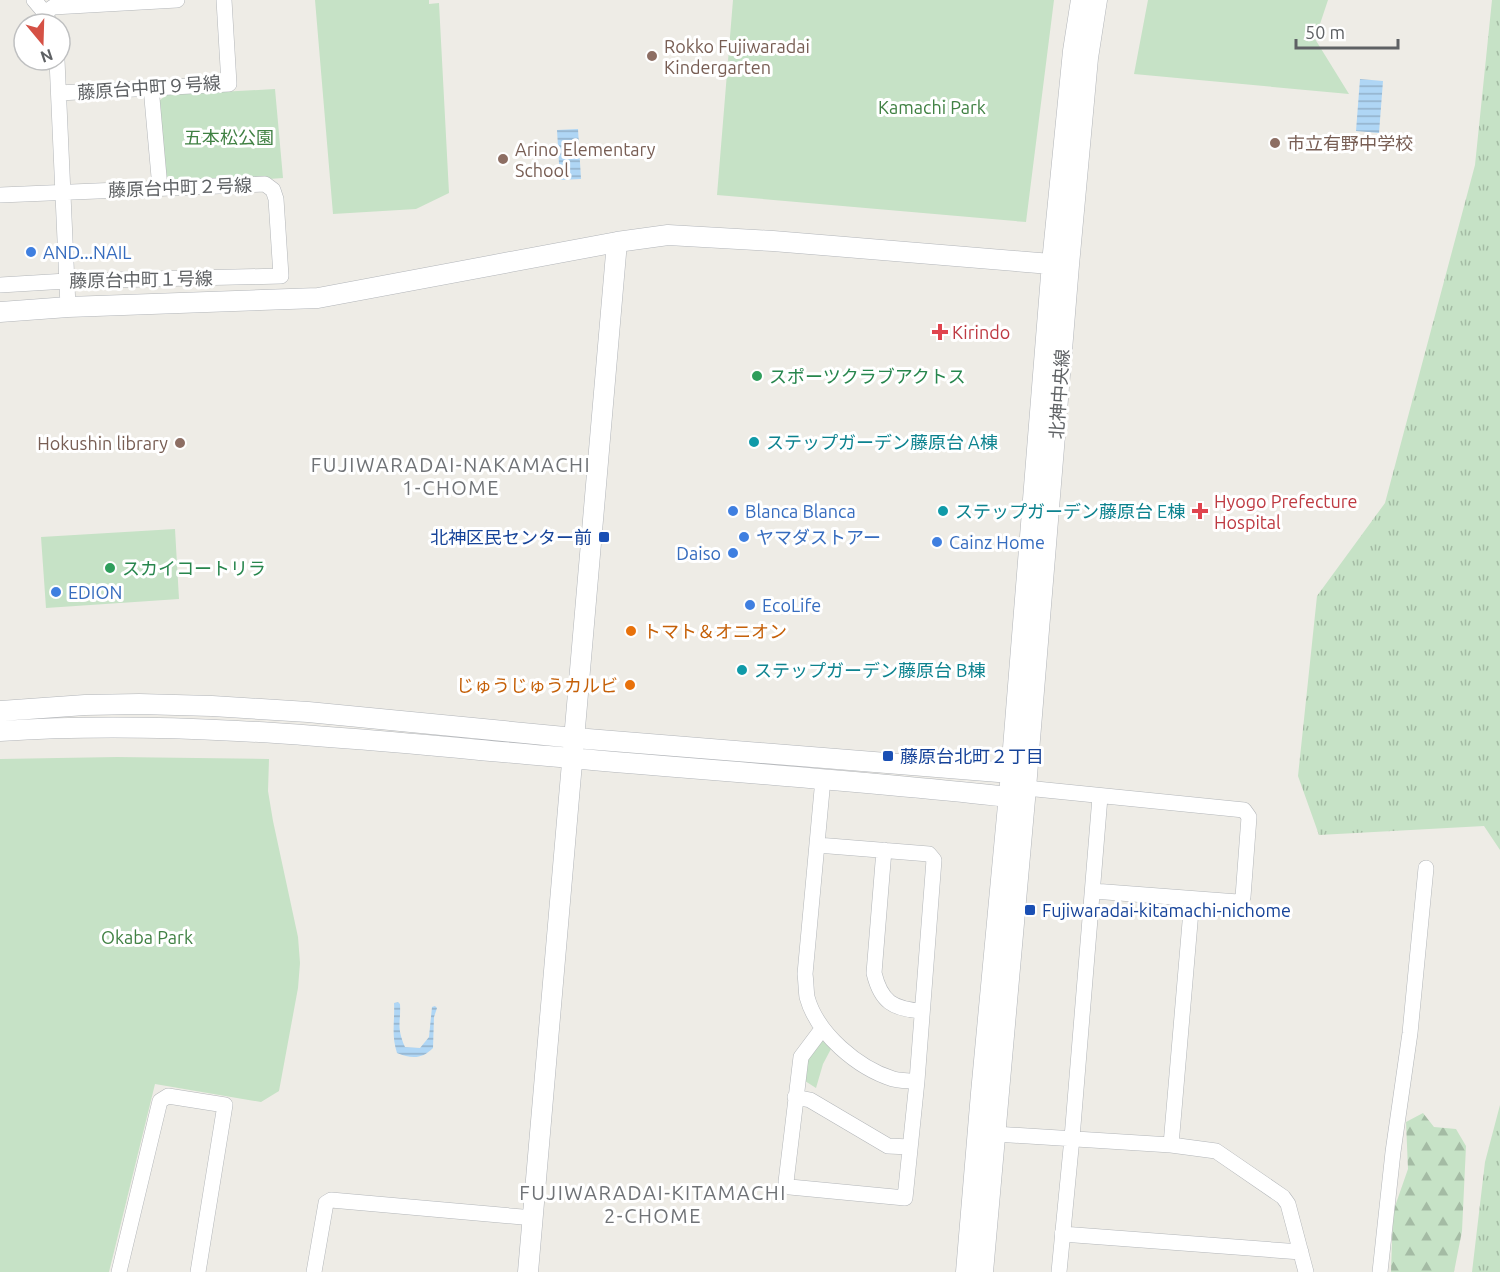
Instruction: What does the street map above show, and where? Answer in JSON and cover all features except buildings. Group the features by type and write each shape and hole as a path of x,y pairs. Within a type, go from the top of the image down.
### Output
{"street":[{"path":"51,12 53,7 177,0"},
{"name":"藤原台中町９号線","path":"59,93 229,84 224,0"},
{"name":"北神中央線","path":"983,1272 1026,788 1073,51 1081,0"},
{"name":"北神中央線","path":"1061,264 1097,0"},
{"path":"58,72 68,307"},
{"path":"151,87 160,188"},
{"name":"藤原台中町２号線","path":"0,195 265,184 273,190 276,199 281,276"},
{"path":"0,312 41,308 318,298 668,235 773,240 1061,264 1008,797 966,1272"},
{"path":"528,1272 617,243"},
{"name":"藤原台中町１号線","path":"0,285 67,281 281,276"},
{"path":"0,303 41,308"},
{"path":"0,711 85,705 212,705 308,712 575,738 1011,773 1026,788"},
{"path":"0,731 96,726 263,731 1008,797 1026,788 1244,810 1249,817 1243,897 1238,902 1093,891"},
{"path":"824,779 806,974 807,996 822,1029 845,1052 880,1074 896,1079 917,1081"},
{"path":"1059,1272 1100,796"},
{"path":"817,845 929,854 934,860 917,1081 905,1198 790,1187 786,1182 801,1057 822,1029"},
{"path":"884,850 874,973 877,987 883,998 893,1005 906,1010 922,1011"},
{"path":"1380,1272 1393,1152 1410,1033 1426,868"},
{"path":"1171,1145 1192,899"},
{"path":"118,1272 160,1101 168,1096 225,1105 198,1272"},
{"path":"795,1097 810,1101 888,1146 910,1147"},
{"path":"995,1134 1171,1145 1216,1151 1283,1197 1288,1204 1306,1272"},
{"path":"314,1272 326,1203 331,1200 534,1218"},
{"path":"1062,1234 1301,1252"}],"green space":[{"path":"315,0 429,0 429,4 439,3 449,193 416,209 333,214"},
{"name":"Kamachi Park","path":"733,0 1054,0 1026,222 717,195"},
{"path":"1148,0 1328,0 1315,39 1349,94 1134,74"},
{"path":"1492,0 1500,0 1500,850 1484,826 1319,835 1298,776 1317,596 1385,503 1475,165"},
{"name":"五本松公園","path":"275,89 283,178 164,186 158,102 166,95"},
{"name":"スカイコートリラ","path":"175,529 179,599 46,608 41,537"},
{"name":"Okaba Park","path":"117,757 269,759 268,791 298,937 300,963 298,988 279,1091 261,1102 155,1084 109,1272 0,1272 0,759"},
{"path":"817,1037 832,1047 823,1064 816,1088 805,1081 803,1062"},
{"path":"1500,1105 1500,1272 1472,1272 1485,1162"},
{"path":"1423,1113 1434,1127 1456,1129 1466,1146 1462,1231 1454,1272 1391,1272 1393,1212 1408,1169 1406,1122"}],"water":[{"path":"1360,79 1383,81 1379,133 1356,131"},
{"path":"578,129 581,179 560,180 557,130"},
{"path":"394,1003 400,1004 400,1029 405,1047 420,1048 429,1037 432,1007 437,1008 434,1017 433,1048 421,1056 412,1057 397,1053 394,1034"}],"place":[{"name":"Rokko Fujiwaradai Kindergarten","path":"652,56"},
{"name":"市立有野中学校","path":"1275,143"},
{"name":"Arino Elementary School","path":"503,159"},
{"name":"AND...NAIL","path":"31,252"},
{"name":"Kirindo","path":"940,332"},
{"name":"スポーツクラブアクトス","path":"757,376"},
{"name":"ステップガーデン藤原台 A棟","path":"754,442"},
{"name":"Hokushin library","path":"180,443"},
{"name":"Blanca Blanca","path":"733,511"},
{"name":"ステップガーデン藤原台 E棟","path":"943,511"},
{"name":"Hyogo Prefecture Hospital","path":"1200,511"},
{"name":"北神区民センター前","path":"604,537"},
{"name":"ヤマダストアー","path":"744,537"},
{"name":"Cainz Home","path":"937,542"},
{"name":"Daiso","path":"733,553"},
{"name":"スカイコートリラ","path":"110,568"},
{"name":"EDION","path":"56,592"},
{"name":"EcoLife","path":"750,605"},
{"name":"トマト＆オニオン","path":"631,631"},
{"name":"ステップガーデン藤原台 B棟","path":"742,670"},
{"name":"じゅうじゅうカルビ","path":"630,685"},
{"name":"藤原台北町２丁目","path":"888,756"},
{"name":"Fujiwaradai-kitamachi-nichome","path":"1030,910"}],"district":[{"name":"FUJIWARADAI-NAKAMACHI 1-CHOME","path":"451,476"},
{"name":"FUJIWARADAI-KITAMACHI 2-CHOME","path":"653,1204"}]}
